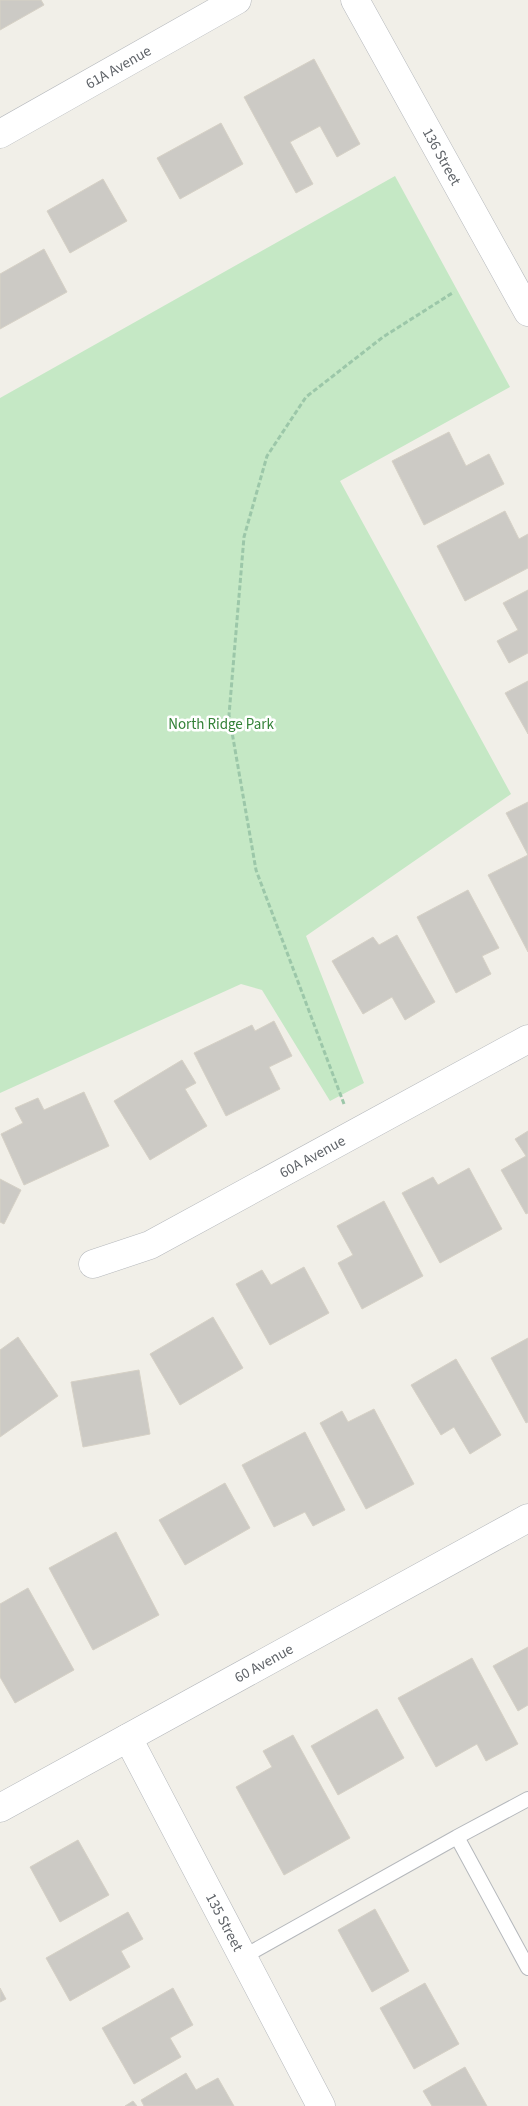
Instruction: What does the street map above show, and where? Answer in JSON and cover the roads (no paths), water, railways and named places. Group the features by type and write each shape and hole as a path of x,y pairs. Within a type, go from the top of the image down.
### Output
{"street":[{"name":"61A Avenue","path":"0,134 237,0"},
{"name":"136 Street","path":"355,0 528,312"},
{"name":"60A Avenue","path":"93,1264 150,1246 528,1039"},
{"name":"60 Avenue","path":"0,1808 528,1518"},
{"name":"135 Street","path":"128,1738 321,2106"}],"lane":[{"path":"243,1957 528,1799"},
{"path":"457,1837 528,1968"}],"park label":[{"name":"North Ridge Park","path":"221,724"}]}
